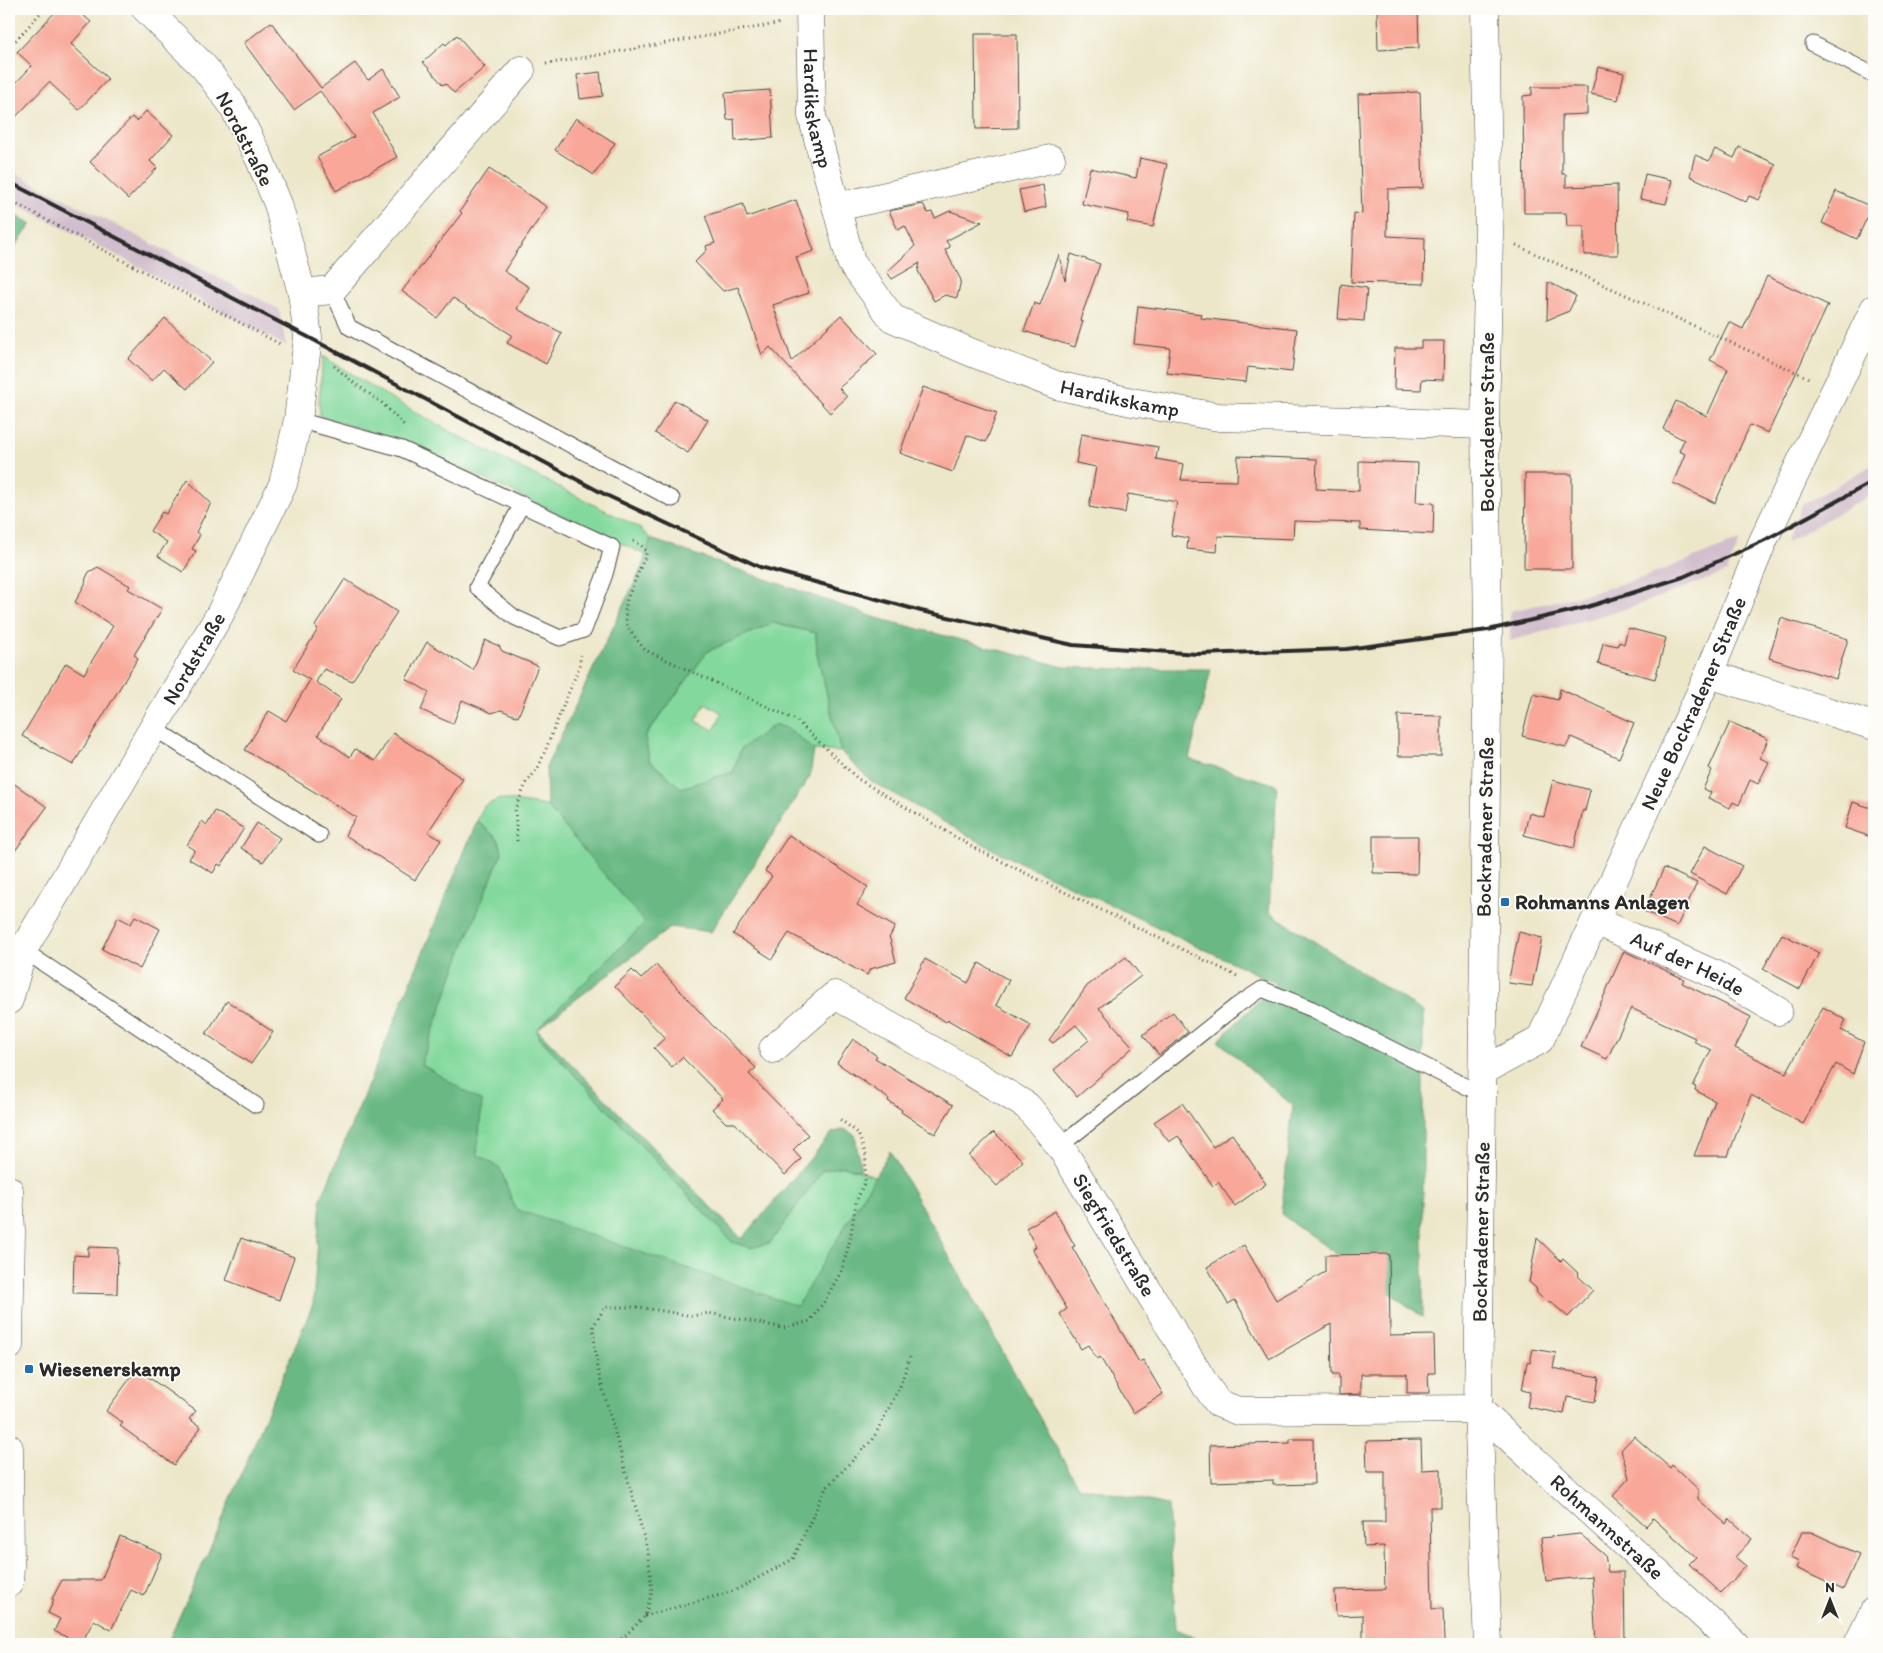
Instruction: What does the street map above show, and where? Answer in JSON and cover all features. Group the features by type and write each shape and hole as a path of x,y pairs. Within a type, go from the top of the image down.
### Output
{"street":[{"name":"Nordstraße","path":"9,1000 23,950 220,614 283,484 298,420 308,337 302,293 278,204 260,160 232,104 204,66 146,9"},
{"name":"Bockradener Straße","path":"1485,9 1489,233 1485,425 1488,630 1478,1409 1488,1644"},
{"name":"Hardikskamp","path":"810,14 812,116 851,262 892,318 970,352 1056,385 1132,402 1214,416 1485,425"},
{"path":"302,293 332,290 521,70"},
{"path":"837,207 1051,159"},
{"name":"Neue Bockradener Straße","path":"1483,1083 1540,1040 1709,674 1763,541 1874,309"},
{"path":"1709,674 1874,726"},
{"name":"Auf der Heide","path":"1596,921 1714,974 1778,1011"},
{"name":"Siegfriedstraße","path":"773,1048 835,995 1027,1106 1060,1146 1218,1403 1238,1411 1478,1409"},
{"path":"9,1190 11,1231 9,1346"},
{"name":"Rohmannstraße","path":"1478,1409 1735,1644"},
{"path":"9,1448 9,1583"},
{"path":"1858,1644 1874,1611"}],"lane":[{"path":"1812,44 1874,74"},
{"path":"332,290 349,327 672,499"},
{"path":"298,420 402,449 522,504 612,547 605,574 584,630 560,638 514,617 477,587 522,504"},
{"path":"154,728 319,835"},
{"path":"23,950 256,1105"},
{"path":"1060,1146 1236,1006 1262,989 1483,1083"}],"path":[{"path":"9,48 44,9"},
{"path":"521,70 562,60 810,14"},
{"path":"9,200 306,358"},
{"path":"1489,233 1836,391"},
{"path":"517,841 516,809 526,784 539,766 579,667 584,630"},
{"path":"890,800 976,849 1262,989"},
{"path":"612,1644 625,1636 645,1616 652,1592 648,1552 597,1368 593,1327 605,1307 639,1307 692,1316 709,1313 784,1328 810,1321 824,1302 842,1270 850,1240 856,1202 865,1181 866,1156 858,1132 838,1118"},
{"path":"645,1616 734,1591 793,1558 826,1488 873,1439 900,1386 911,1354"}],"shaded area":[{"path":"9,170 279,309 286,346 9,200"},
{"path":"1874,464 1874,493 1785,543 1802,505"},
{"path":"1740,540 1727,572 1635,606 1510,641 1510,611 1583,595 1642,578"}],"green space":[{"path":"9,212 32,224 9,254"},
{"path":"323,356 439,425 638,527 651,539 646,555 417,447 320,416 319,402"},
{"path":"651,539 877,618 1064,667 1211,669 1189,759 1277,785 1269,912 1423,1012 1423,1317 1281,1214 1293,1106 1218,1041 1276,983 996,851 872,782 841,752 817,654 816,633 773,623 708,651 645,736 649,760 681,788 733,772 741,749 775,724 789,729 814,750 810,776 711,932 671,927 537,1029 645,923 547,806 546,767 641,569"},
{"path":"773,623 816,633 817,654 841,752 814,750 789,729 741,749 733,772 681,788 649,760 645,737 708,651","holes":["705,703 722,713 714,730 696,721"]},
{"path":"500,799 547,806 648,911 645,923 537,1029 538,1036 732,1242 770,1243 823,1170 843,1166 875,1176 827,1316 814,1340 515,1209 500,1168 477,1155 482,1102 421,1064 464,945 502,852 498,839 477,821 484,806"},
{"path":"477,821 498,839 502,852 464,945 421,1064 482,1102 477,1154 500,1168 515,1209 797,1306 890,1151 1078,1486 1168,1505 1176,1629 1212,1644 167,1644 215,1537 313,1304 321,1199"},
{"path":"537,1029 742,1239 832,1133 844,1129 855,1135 861,1171 843,1166 823,1170 770,1243 750,1248 732,1242 538,1036"}],"building":[{"path":"58,9 76,9 91,22 71,44 108,79 79,110 49,82 9,124 9,90 32,66 17,52"},
{"path":"1377,9 1418,9 1419,48 1378,50"},
{"path":"271,22 321,88 355,63 368,80 383,69 400,97 373,113 397,157 336,191 317,157 354,137 320,91 294,110 244,43"},
{"path":"975,34 1017,34 1018,128 976,129"},
{"path":"457,35 485,67 454,93 445,83 443,85 423,62 444,43 446,45"},
{"path":"1598,67 1624,73 1618,100 1591,94"},
{"path":"600,72 603,96 580,99 577,75"},
{"path":"1532,87 1587,87 1587,114 1562,115 1562,174 1566,174 1566,187 1617,185 1618,255 1584,255 1584,226 1567,226 1566,213 1524,213 1523,96 1532,95"},
{"path":"770,90 773,138 735,141 734,119 727,120 725,93"},
{"path":"1420,92 1423,188 1388,189 1387,236 1425,238 1424,284 1351,282 1354,213 1362,214 1358,94"},
{"path":"146,111 173,135 150,161 157,168 128,199 90,162 132,117 137,121"},
{"path":"576,118 615,143 594,175 555,150"},
{"path":"1739,147 1776,164 1759,200 1749,196 1746,202 1690,176 1695,155 1709,161 1715,149 1734,158"},
{"path":"1140,158 1167,164 1153,227 1127,222 1129,214 1082,204 1090,168 1136,178"},
{"path":"489,169 547,207 504,271 529,287 517,309 562,333 546,364 507,343 512,335 453,298 437,318 402,291 462,213 460,211"},
{"path":"1645,174 1672,180 1666,204 1640,199"},
{"path":"1043,185 1046,207 1024,212 1019,190"},
{"path":"1836,191 1872,207 1857,239 1822,223"},
{"path":"796,200 814,251 796,257 809,293 773,305 792,361 841,315 877,354 839,388 847,397 830,413 770,347 762,355 738,287 723,291 695,262 707,250 706,246 715,243 705,216 743,204 747,217"},
{"path":"923,204 928,213 932,212 935,218 950,211 982,222 946,241 950,247 945,250 961,280 957,298 945,295 934,301 918,271 920,263 892,279 887,272 915,246 905,226 898,230 889,211"},
{"path":"1071,254 1100,264 1080,320 1083,321 1075,347 1024,331 1034,303 1040,305 1059,255 1065,281"},
{"path":"1767,276 1828,305 1768,433 1750,425 1715,503 1673,483 1685,454 1679,451 1684,440 1663,429 1676,401 1707,416 1728,369 1710,360 1729,322 1743,329"},
{"path":"1548,282 1576,296 1569,311 1547,320"},
{"path":"1341,284 1367,288 1364,321 1338,319"},
{"path":"1138,306 1202,314 1201,318 1297,329 1292,372 1248,367 1246,382 1167,373 1170,348 1134,344"},
{"path":"165,318 212,362 187,389 164,368 152,381 128,359"},
{"path":"1421,341 1444,341 1443,380 1422,379 1421,390 1394,389 1395,348 1421,348"},
{"path":"923,387 997,413 986,442 967,435 953,472 900,453"},
{"path":"675,400 708,420 688,453 655,433"},
{"path":"1081,434 1158,447 1156,459 1184,464 1181,480 1237,481 1238,456 1317,459 1316,489 1359,491 1359,461 1418,463 1416,502 1434,503 1433,534 1360,530 1360,523 1294,521 1293,539 1218,536 1217,552 1187,549 1188,538 1171,535 1177,502 1128,494 1125,513 1089,507 1096,467 1076,463"},
{"path":"1525,474 1572,474 1572,569 1524,569"},
{"path":"187,480 211,503 196,532 200,535 192,549 196,551 183,572 158,556 167,542 150,531 162,512 166,514"},
{"path":"98,567 130,586 128,589 162,609 134,655 138,658 73,765 22,736 66,663 84,674 113,626 75,602 89,572"},
{"path":"345,579 397,612 352,681 324,669 316,682 341,699 318,735 350,757 355,749 375,761 393,733 463,779 428,832 441,840 415,880 345,835 356,817 245,750 269,711 286,721 310,680 293,670 318,629 315,626"},
{"path":"1781,618 1848,639 1836,679 1769,658"},
{"path":"1628,628 1666,638 1655,679 1598,664 1603,643 1618,646 1619,642 1624,644"},
{"path":"485,640 499,646 502,651 538,666 518,717 501,710 492,713 462,700 453,724 421,710 429,692 406,679 427,642 473,670"},
{"path":"1560,689 1634,723 1619,758 1571,737 1566,747 1522,736 1533,694 1558,700"},
{"path":"1398,715 1441,716 1441,756 1398,756"},
{"path":"1730,722 1768,739 1760,758 1769,762 1758,784 1750,780 1739,805 1733,802 1730,808 1708,798 1711,792 1703,789 1712,770 1709,768"},
{"path":"9,780 47,807 9,859"},
{"path":"1553,780 1590,790 1574,848 1524,835 1529,813 1544,817"},
{"path":"1853,802 1874,809 1874,838 1845,828"},
{"path":"215,811 244,828 221,866 218,864 213,873 189,859 195,850 187,845 202,821 207,825"},
{"path":"257,823 280,838 263,862 241,848"},
{"path":"789,835 868,887 857,905 895,927 889,938 896,962 870,969 867,975 789,933 772,959 733,934 772,876 765,871"},
{"path":"1373,836 1418,836 1417,874 1373,873"},
{"path":"1705,846 1742,866 1727,894 1690,874"},
{"path":"1664,868 1697,883 1677,926 1644,911"},
{"path":"135,916 160,929 140,969 102,949 118,917 131,924"},
{"path":"1519,932 1542,938 1532,986 1508,983"},
{"path":"1782,934 1819,953 1800,989 1763,969"},
{"path":"1624,951 1684,979 1682,983 1751,1017 1735,1048 1786,1073 1823,1007 1846,1020 1841,1030 1864,1042 1853,1074 1836,1064 1803,1124 1751,1095 1728,1156 1694,1156 1715,1101 1695,1090 1696,1087 1693,1086 1711,1050 1693,1041 1695,1038 1631,1008 1607,1059 1581,1047"},
{"path":"1126,957 1141,976 1099,1008 1133,1047 1077,1097 1054,1070 1089,1040 1076,1025 1053,1043 1049,1040 1087,986"},
{"path":"925,959 968,983 979,963 1009,980 996,1005 1031,1025 1012,1057 948,1020 946,1022 904,998"},
{"path":"656,965 713,1026 756,1068 749,1074 808,1135 793,1150 801,1159 785,1175 735,1123 726,1123 712,1109 723,1099 682,1057 672,1067 654,1048 665,1038 615,986 632,970 641,979"},
{"path":"227,1001 273,1032 251,1064 206,1034"},
{"path":"1173,1012 1188,1032 1159,1055 1143,1035"},
{"path":"853,1039 877,1056 875,1058 953,1105 935,1134 901,1112 902,1110 888,1101 889,1099 837,1063"},
{"path":"1182,1103 1213,1147 1232,1134 1266,1184 1235,1206 1218,1182 1213,1186 1178,1136 1169,1142 1154,1122"},
{"path":"994,1132 1023,1161 997,1186 969,1156"},
{"path":"1055,1211 1075,1246 1072,1247 1139,1362 1143,1360 1163,1394 1133,1413 1100,1357 1097,1359 1088,1345 1081,1349 1060,1314 1067,1309 1032,1249 1036,1247 1026,1228"},
{"path":"241,1238 294,1257 279,1300 226,1280"},
{"path":"1537,1238 1561,1261 1563,1259 1593,1290 1568,1317 1551,1302 1546,1302 1529,1282"},
{"path":"1244,1245 1276,1300 1325,1272 1325,1255 1389,1254 1390,1336 1434,1335 1435,1373 1428,1373 1429,1393 1407,1393 1407,1374 1361,1374 1361,1394 1339,1395 1339,1375 1332,1375 1331,1324 1269,1359 1235,1300 1228,1304 1207,1267"},
{"path":"88,1247 118,1248 117,1294 73,1293 74,1255 88,1256"},
{"path":"1533,1349 1556,1353 1553,1368 1599,1377 1595,1402 1567,1397 1564,1414 1527,1407 1530,1392 1522,1390 1527,1362 1530,1363"},
{"path":"137,1369 196,1411 189,1419 201,1427 174,1465 120,1426 123,1423 106,1411"},
{"path":"1634,1436 1670,1468 1672,1465 1698,1489 1698,1499 1726,1524 1730,1519 1752,1539 1735,1557 1746,1566 1721,1593 1689,1564 1696,1557 1653,1518 1646,1526 1613,1496 1629,1478 1621,1450"},
{"path":"1290,1439 1313,1439 1314,1484 1273,1485 1273,1480 1211,1482 1210,1445 1290,1443"},
{"path":"1421,1440 1422,1470 1441,1469 1441,1507 1430,1507 1432,1609 1443,1608 1444,1642 1363,1644 1363,1615 1336,1616 1335,1590 1385,1589 1384,1546 1364,1547 1363,1522 1385,1522 1385,1472 1367,1472 1366,1441"},
{"path":"1802,1532 1811,1532 1859,1554 1843,1590 1796,1568 1799,1562 1790,1558"},
{"path":"1580,1534 1605,1555 1608,1572 1624,1572 1625,1644 1596,1644 1592,1576 1546,1581 1541,1538"},
{"path":"120,1536 162,1554 144,1596 131,1590 111,1630 94,1620 81,1644 54,1631 60,1619 48,1613 54,1600 52,1599 62,1580 101,1580"}],"railway":[{"path":"9,182 308,337 606,495 760,567 921,611 1073,645 1197,654 1347,649 1488,630 1584,608 1683,577 1763,541 1874,481"}],"place":[{"name":"Rohmanns Anlagen","path":"1505,902"},
{"name":"Wiesenerskamp","path":"29,1369"}]}
